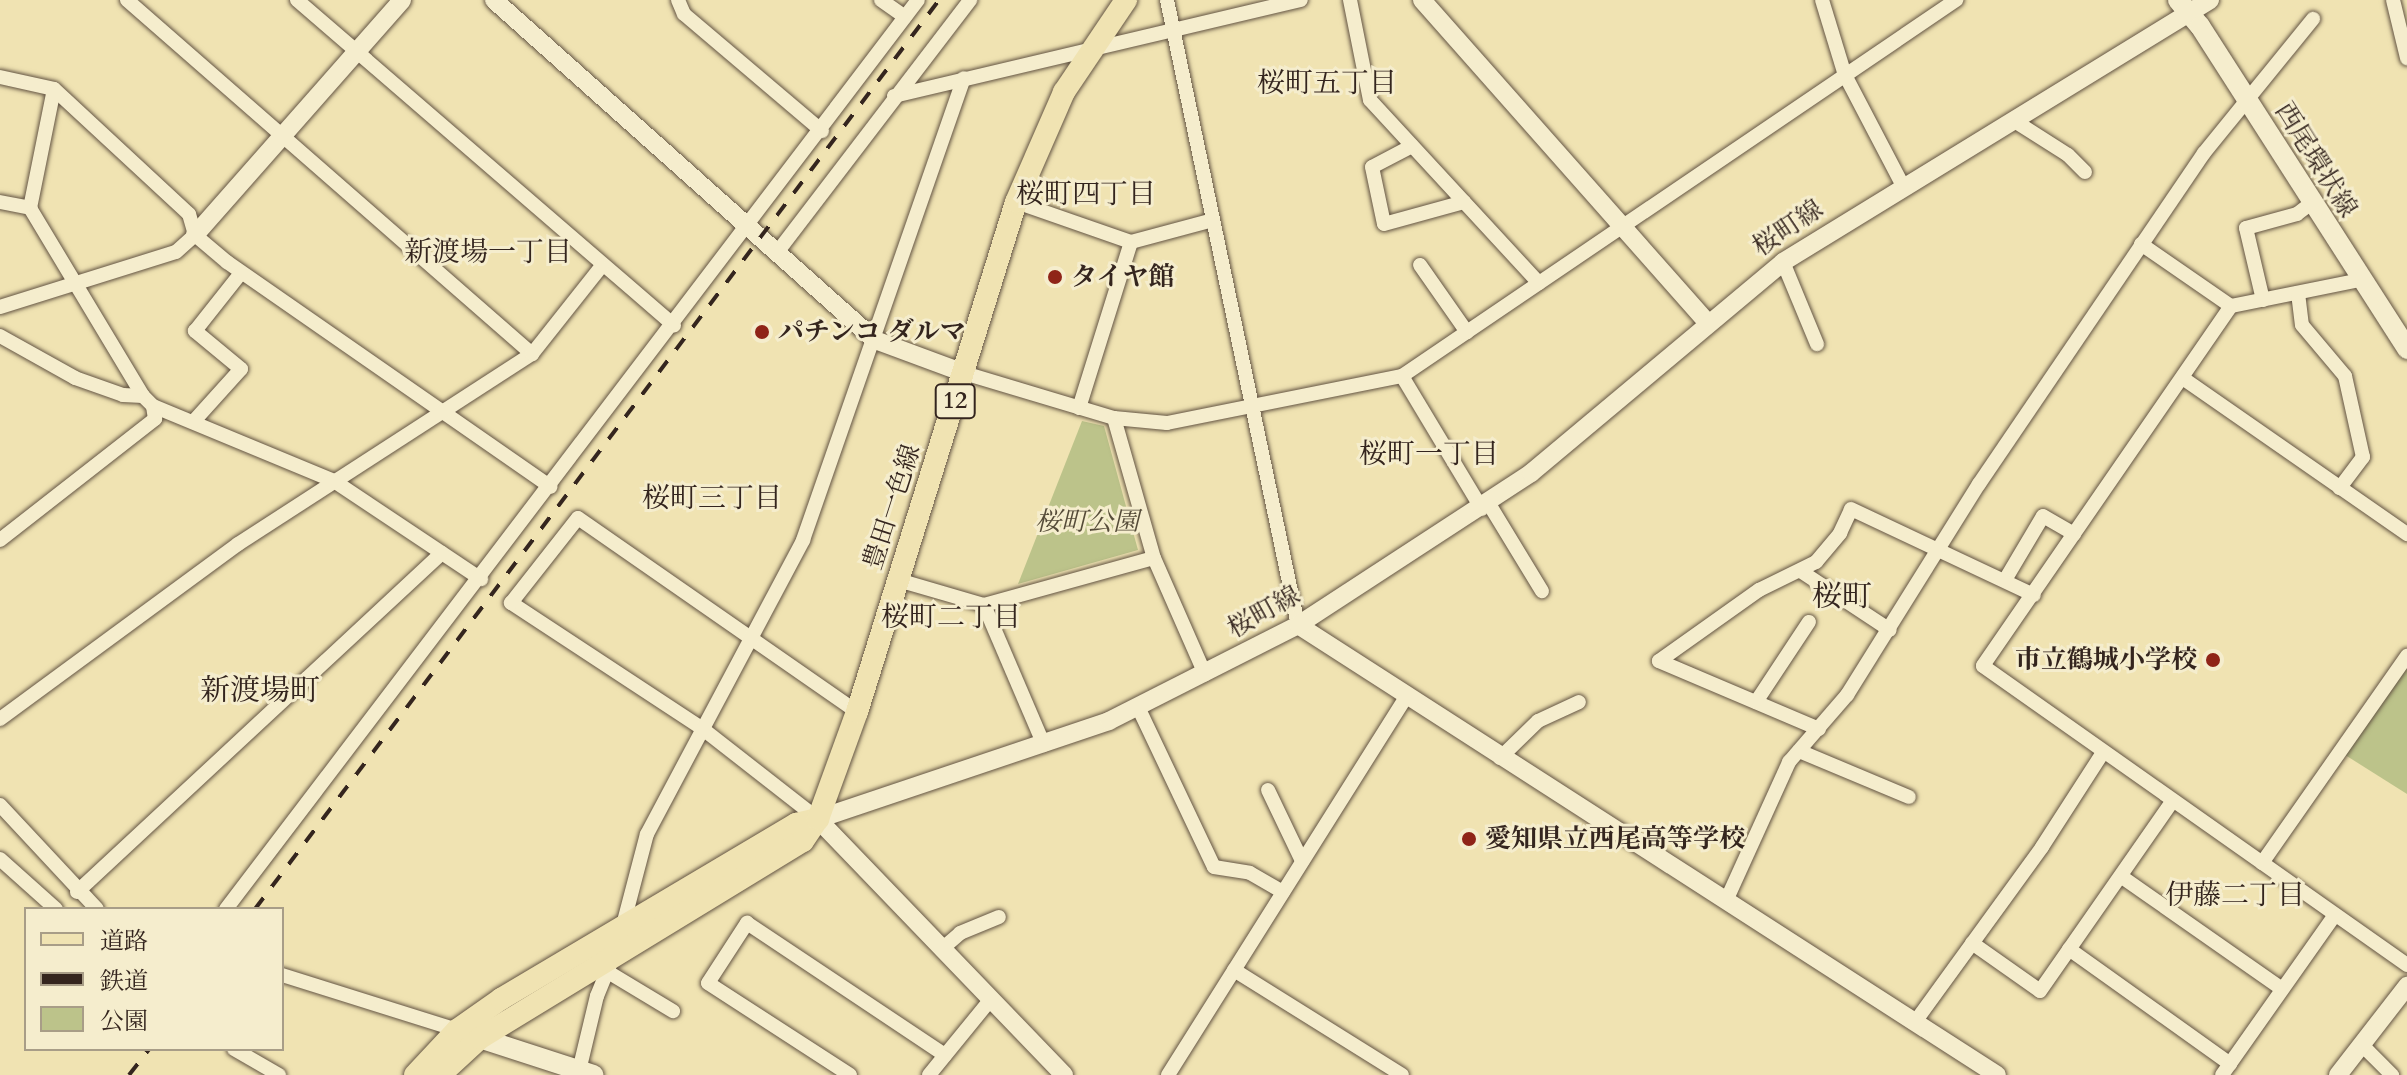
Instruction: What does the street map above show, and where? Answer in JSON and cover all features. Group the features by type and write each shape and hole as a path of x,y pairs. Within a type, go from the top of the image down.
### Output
{"main road":[{"name":"豊田一色線","path":"440,1075 480,1038 610,964 803,841 818,819 857,712 1016,202 1064,92 1126,0"},
{"name":"西尾環状線","path":"2184,6 2407,349"},
{"path":"415,1075 457,1030 623,926 796,824 818,819"},
{"path":"457,1030 584,1074"}],"street":[{"path":"127,0 532,354"},
{"path":"297,0 601,267 674,325"},
{"path":"0,307 176,252 195,235 402,0"},
{"path":"494,0 779,250 875,340 964,373 1114,418 1167,423 1402,376 1956,0"},
{"path":"678,0 684,14 822,131"},
{"path":"881,0 905,17"},
{"path":"228,907 750,226 918,0"},
{"path":"779,250 970,0"},
{"path":"1167,0 1298,625 1405,698 1997,1075"},
{"path":"894,96 964,78 1090,53 1301,0"},
{"path":"1350,0 1370,100 1539,283"},
{"path":"1422,0 1707,322"},
{"path":"1822,0 1845,75 1903,186"},
{"name":"桜町線","path":"818,819 1044,745 1138,707 1298,625 1485,506 1783,262 2013,120 2184,6 2210,0"},
{"path":"2393,0 2407,58"},
{"path":"1726,901 1775,786 1890,630 1937,548 2141,244 2245,98 2313,19"},
{"path":"0,77 54,89 189,214 195,235 241,273 441,414 551,487"},
{"path":"584,1074 597,996 623,926 647,834 803,540 964,78"},
{"path":"0,540 155,419 148,401 30,208 54,89"},
{"path":"2013,120 2068,155 2085,172"},
{"path":"1412,146 1372,167 1384,224 1464,202"},
{"path":"0,202 30,208"},
{"path":"1016,202 1131,242 1213,220"},
{"path":"2263,300 2246,228 2297,214 2313,202"},
{"path":"1079,408 1131,242"},
{"path":"2141,244 2231,306 2360,280"},
{"path":"1783,262 1817,344"},
{"path":"1420,265 1467,332"},
{"path":"0,719 188,579 532,354 601,267"},
{"path":"194,421 241,369 195,331 241,273"},
{"path":"0,291 16,302"},
{"path":"2298,293 2302,325 2345,376 2363,457 2340,488"},
{"path":"2231,306 2184,379 1983,666 1985,672 2407,965"},
{"path":"0,336 75,378 148,401 334,481 481,579"},
{"path":"1402,376 1542,591"},
{"path":"2184,379 2407,534"},
{"path":"1114,418 1154,558 1205,674"},
{"path":"1802,572 1829,551 1851,509 2034,595"},
{"path":"2005,580 2043,516 2074,534"},
{"path":"857,712 578,518 511,603 703,729 818,819 1064,1075"},
{"path":"77,892 442,553"},
{"path":"898,580 984,605 1154,558"},
{"path":"1819,729 1659,661 1794,569 1890,630"},
{"path":"984,605 1044,745"},
{"path":"1756,702 1809,622"},
{"path":"2262,863 2407,656"},
{"path":"1168,1075 1405,698"},
{"path":"1500,758 1538,721 1579,702"},
{"path":"1138,707 1214,867 1250,873 1283,892"},
{"path":"1799,751 1909,797"},
{"path":"1915,1022 2102,754"},
{"path":"1268,790 1302,861"},
{"path":"1972,943 2040,991 2172,802"},
{"path":"0,805 77,892 95,907"},
{"path":"0,859 54,907"},
{"path":"2122,877 2282,989"},
{"path":"2069,949 2226,1070 2334,916"},
{"path":"943,948 960,933 999,917"},
{"path":"850,1075 708,983 747,923 945,1055"},
{"path":"610,964 673,1011"},
{"path":"1234,970 1402,1075"},
{"path":"284,976 457,1030"},
{"path":"2338,1075 2407,986"},
{"path":"929,1075 991,999"},
{"path":"2361,1044 2392,1075"},
{"path":"237,1051 279,1075"}],"green space":[{"name":"桜町公園","path":"1082,421 1104,426 1138,550 1018,584"},
{"path":"2407,658 2407,794 2342,753"}],"railway":[{"path":"257,907 939,0"},
{"path":"129,1075 147,1051"}],"place":[{"name":"タイヤ館","path":"1055,277"},
{"name":"パチンコ ダルマ","path":"762,332"},
{"name":"市立鶴城小学校","path":"2213,660"},
{"name":"愛知県立西尾高等学校","path":"1469,839"}],"district":[{"name":"桜町五丁目","path":"1327,83"},
{"name":"桜町四丁目","path":"1086,194"},
{"name":"新渡場一丁目","path":"488,252"},
{"name":"桜町一丁目","path":"1429,454"},
{"name":"桜町三丁目","path":"712,498"},
{"name":"桜町","path":"1842,597"},
{"name":"桜町二丁目","path":"951,617"},
{"name":"新渡場町","path":"260,691"},
{"name":"伊藤二丁目","path":"2235,895"}]}
